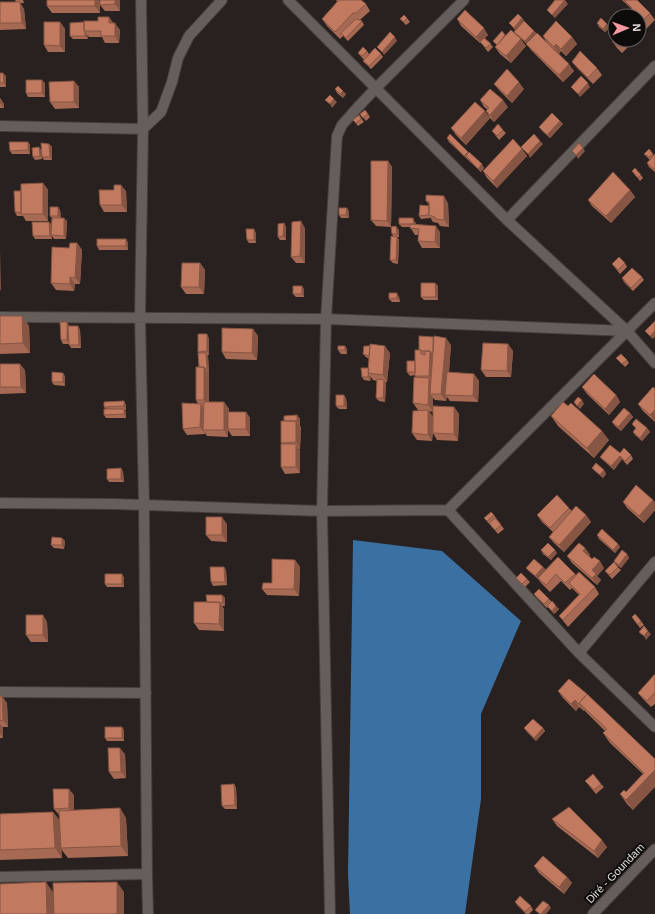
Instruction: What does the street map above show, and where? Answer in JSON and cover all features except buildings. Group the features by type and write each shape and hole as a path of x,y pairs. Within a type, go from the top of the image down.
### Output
{"street":[{"path":"141,0 143,129 140,318 144,504 148,914"},
{"path":"0,126 143,129 161,112 172,82 178,58 189,36 222,0"},
{"path":"288,0 507,220 627,331 655,363"},
{"path":"330,914 322,511 326,319 338,136 342,125 376,88 464,0"},
{"path":"507,220 655,66"},
{"path":"0,503 144,504 322,511 448,510 655,303"},
{"path":"0,317 326,319 627,331"},
{"path":"448,510 578,653 655,727"},
{"path":"578,653 655,562"},
{"path":"0,692 146,693"},
{"name":"Diré - Goundam","path":"593,914 655,849"},
{"path":"0,877 147,874"}],"water":[{"path":"353,540 442,551 521,621 481,714 481,799 465,914 350,914 348,874"}]}
